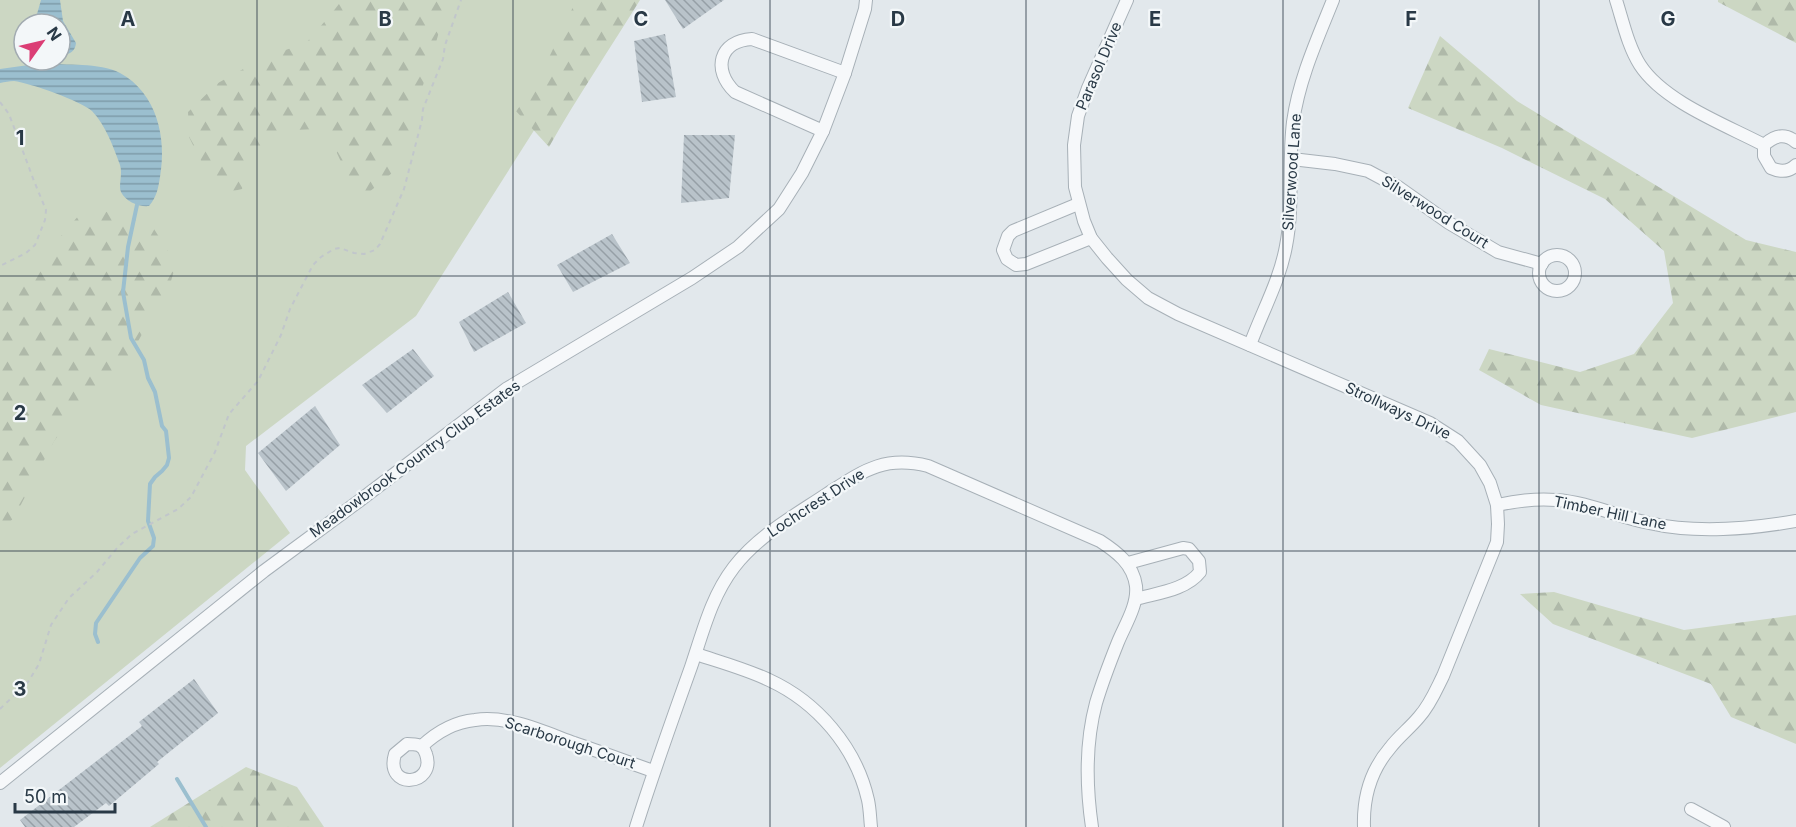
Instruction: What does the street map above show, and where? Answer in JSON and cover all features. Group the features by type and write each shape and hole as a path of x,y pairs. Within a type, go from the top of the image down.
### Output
{"street":[{"name":"Meadowbrook Country Club Estates","path":"0,783 264,571 506,389 692,278 738,247 779,209 802,173 823,131 845,73 866,9 866,0"},
{"name":"Parasol Drive","path":"1091,238 1078,204 1074,166 1078,116 1127,0"},
{"name":"Silverwood Lane","path":"1250,345 1280,271 1286,246 1290,218 1293,123 1298,94 1333,0"},
{"path":"1616,0 1629,44 1640,66 1657,85 1682,103 1764,145"},
{"path":"823,131 735,92 726,84 722,75 721,65 724,55 733,44 742,39 752,39 845,73"},
{"path":"1764,145 1780,136 1786,136 1796,142"},
{"path":"1764,145 1764,156 1771,168 1782,171 1796,165"},
{"name":"Silverwood Court","path":"1292,159 1368,171 1398,187 1449,224 1498,252 1542,264"},
{"path":"1078,204 1013,231 1005,241 1003,250 1010,262 1016,265 1026,264 1091,238"},
{"name":"Strollways Drive","path":"1091,238 1127,280 1148,298 1178,314 1430,423 1458,441 1480,465 1490,483 1497,506 1497,542 1434,696 1420,716 1389,748 1368,787 1364,827"},
{"name":"Lochcrest Drive","path":"636,827 653,771 696,654 705,621 719,590 734,567 769,532 857,475 877,466 894,462 911,462 928,466 1089,536 1116,552 1128,563"},
{"name":"Timber Hill Lane","path":"1497,506 1525,500 1557,500 1589,506 1651,524 1690,528 1735,528 1796,521"},
{"path":"1092,827 1088,797 1088,749 1096,704 1136,599 1136,584 1128,563 1183,549 1189,549 1199,561 1200,572 1193,580 1136,599"},
{"path":"696,654 767,679 810,705 847,748 868,800 871,827"},
{"name":"Scarborough Court","path":"422,746 445,729 461,722 477,719 499,720 653,771"},
{"path":"1691,809 1724,827"}],"path":[{"path":"0,709 28,682 39,664 51,626 69,598 132,534 178,509 192,497 215,452 229,414 258,381 281,335 290,309 313,265 334,249 340,248 364,254 375,250 380,244 404,189 423,109 443,59 445,45 461,0"},
{"path":"0,102 9,114 46,210 43,227 35,245 26,253 0,266"}],"green space":[{"path":"0,0 617,0 416,316 246,446 245,470 290,533 0,768"},
{"path":"342,0 448,0 406,140 392,173 362,198 349,179 336,151 317,129 294,130 269,145 250,166 242,189 229,192 206,171 189,137 188,112 218,83 265,57 306,43"},
{"path":"579,0 640,0 549,147 516,111 534,89 573,7"},
{"path":"1718,0 1796,0 1796,43 1718,2"},
{"path":"1440,36 1517,101 1746,240 1796,252 1796,412 1692,438 1541,405 1479,370 1489,349 1580,372 1634,354 1673,303 1664,251 1605,199 1502,148 1408,108"},
{"path":"115,211 154,229 176,264 166,298 147,325 123,369 87,399 54,441 14,518 0,530 0,299 23,280 80,214"},
{"path":"1554,592 1684,630 1796,615 1796,744 1731,717 1711,684 1553,624 1520,594"},
{"path":"246,767 297,787 324,827 150,827"}],"water":[{"path":"41,0 60,0 62,12 38,12"},
{"path":"72,36 76,43 72,51"},
{"path":"72,65 92,66 120,73 133,82 151,104 162,147 159,185 149,206 133,203 121,192 120,165 105,130 92,111 67,98 31,85 14,81 0,83 0,69 12,67 12,72 72,72"}],"building":[{"path":"665,0 724,0 683,29"},
{"path":"665,34 676,97 642,102 634,41"},
{"path":"684,135 735,135 729,198 681,203"},
{"path":"612,234 630,263 573,292 557,265"},
{"path":"508,292 526,323 474,352 459,322"},
{"path":"413,349 434,376 387,413 362,385"},
{"path":"315,406 340,445 286,491 258,453"},
{"path":"194,679 218,713 157,762 159,764 109,806 106,803 74,827 25,827 20,820 142,726 139,722"}],"waterway":[{"path":"98,642 95,634 96,623 140,558 153,546 154,538 148,521 150,484 167,465 169,458 166,431 162,426 155,392 148,378 144,360 131,338 123,292 128,247 137,205"},
{"path":"177,779 206,827"}]}
